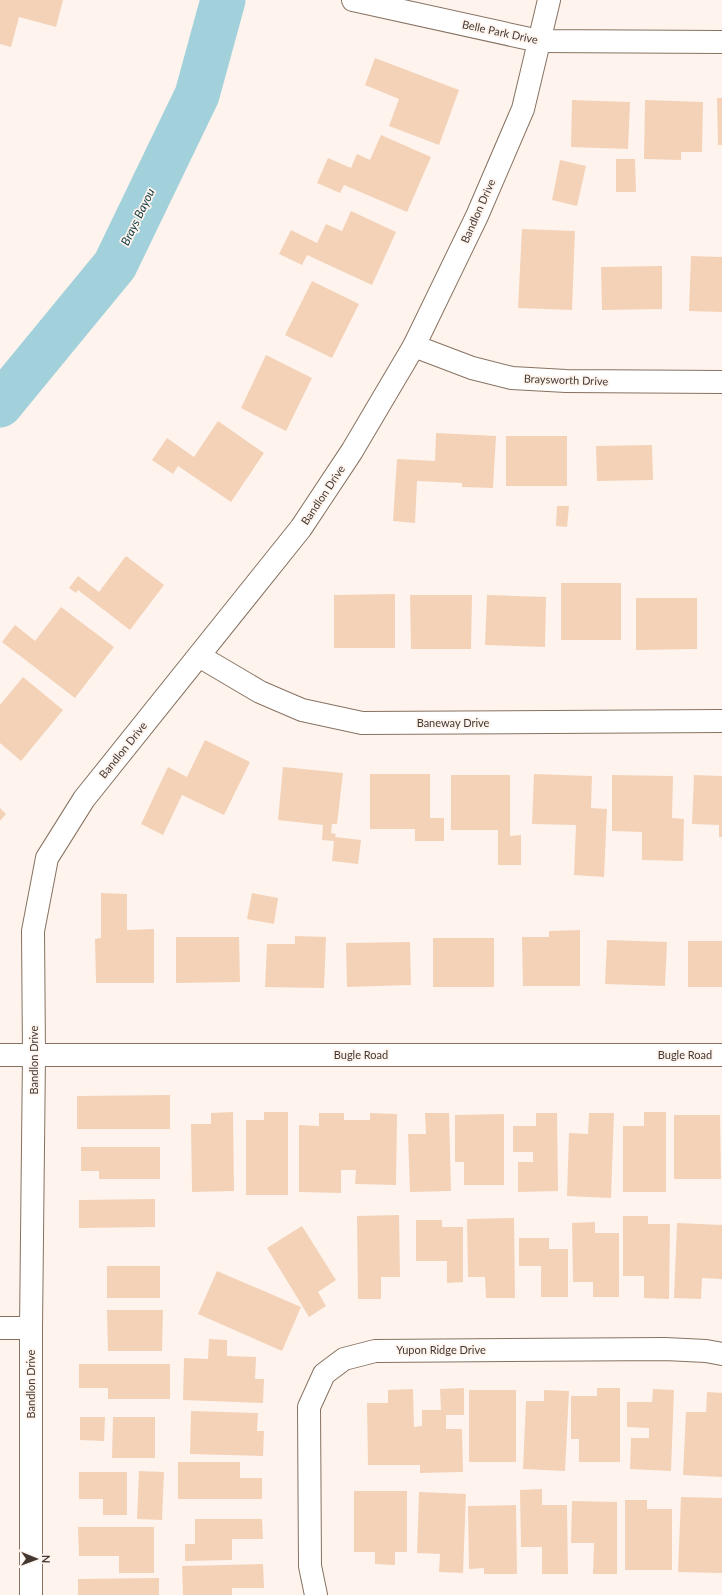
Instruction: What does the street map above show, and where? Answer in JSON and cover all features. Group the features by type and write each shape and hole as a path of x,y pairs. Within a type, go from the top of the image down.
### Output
{"street":[{"name":"Belle Park Drive","path":"354,0 539,42 722,42"},
{"name":"Bandlon Drive","path":"31,1595 31,1328 34,1055 33,931 47,858 84,799 301,528 352,451 414,346 477,216 523,109 549,0"},
{"name":"Braysworth Drive","path":"414,346 472,368 512,378 566,382 722,382"},
{"name":"Baneway Drive","path":"199,656 260,692 302,710 362,723 722,721"},
{"name":"Bugle Road","path":"0,1055 722,1055"},
{"path":"0,1328 31,1328"},
{"name":"Yupon Ridge Drive","path":"316,1595 310,1566 309,1407 324,1374 344,1359 375,1351 665,1349 706,1351 722,1354"}],"building":[{"path":"0,0 63,0 56,27 19,17 11,47 0,44"},
{"path":"375,58 459,90 439,145 389,126 399,99 365,85"},
{"path":"717,98 722,98 722,145 718,145"},
{"path":"572,100 630,102 628,149 571,147"},
{"path":"645,100 703,102 702,152 681,152 681,160 644,159"},
{"path":"381,135 431,157 407,212 344,185 340,193 317,183 328,158 351,168 357,154 370,160"},
{"path":"616,159 635,159 636,192 616,192"},
{"path":"560,160 586,166 577,206 552,200"},
{"path":"351,211 396,232 372,285 307,255 302,265 279,254 291,230 317,243 326,224 342,231"},
{"path":"522,229 575,231 572,310 518,308"},
{"path":"691,256 722,257 722,312 689,311"},
{"path":"662,266 662,309 602,310 601,267"},
{"path":"312,281 359,304 332,358 285,335"},
{"path":"266,355 312,378 286,431 241,408"},
{"path":"218,421 264,453 231,502 178,466 173,474 152,460 167,438 194,457"},
{"path":"436,433 496,436 493,488 462,487 462,483 417,481 415,523 393,521 397,459 435,461"},
{"path":"506,436 567,436 567,486 506,486"},
{"path":"652,445 653,480 597,481 596,446"},
{"path":"557,506 569,506 567,527 556,526"},
{"path":"126,556 164,585 130,630 78,590 76,593 69,588 78,576 99,592"},
{"path":"561,583 621,583 621,640 561,640"},
{"path":"395,594 395,648 334,648 334,595"},
{"path":"410,595 472,595 471,649 411,649"},
{"path":"487,595 546,597 545,647 485,645"},
{"path":"636,598 697,598 697,649 636,650"},
{"path":"61,607 114,647 75,698 2,642 15,625 35,641"},
{"path":"23,677 63,710 21,761 0,743 0,705"},
{"path":"205,740 250,762 224,815 182,795 163,835 141,824 168,767 187,777"},
{"path":"283,767 343,773 337,824 332,824 331,833 336,834 335,837 361,840 358,864 332,861 334,841 322,840 323,825 278,820"},
{"path":"370,774 430,774 430,818 444,818 444,841 415,841 415,829 370,829"},
{"path":"534,774 592,776 591,808 607,809 604,877 574,875 576,825 532,824"},
{"path":"451,775 510,775 510,836 521,835 521,865 498,865 498,830 451,830"},
{"path":"612,775 673,776 672,818 684,819 683,861 642,860 642,832 612,831"},
{"path":"694,775 722,776 722,837 719,837 719,825 692,824"},
{"path":"0,808 6,814 0,821"},
{"path":"101,893 127,894 127,930 154,929 154,983 96,983 95,939 101,938"},
{"path":"252,893 278,898 274,924 247,919"},
{"path":"580,930 580,986 523,986 522,937 549,937 549,931"},
{"path":"295,936 326,937 324,988 265,987 267,944 295,944"},
{"path":"176,937 239,937 240,982 176,983"},
{"path":"433,938 494,938 494,987 433,987"},
{"path":"607,940 667,942 665,986 605,984"},
{"path":"688,941 722,941 722,987 688,987"},
{"path":"410,942 411,985 347,987 346,943"},
{"path":"170,1095 170,1129 77,1129 77,1096"},
{"path":"233,1112 234,1191 192,1192 191,1124 211,1124 211,1113"},
{"path":"264,1112 288,1112 288,1195 246,1195 246,1120 264,1120"},
{"path":"644,1112 666,1112 666,1192 623,1192 623,1126 644,1126"},
{"path":"319,1113 344,1113 344,1120 370,1120 370,1113 397,1114 396,1185 355,1184 356,1170 341,1170 341,1193 299,1192 299,1125 319,1126"},
{"path":"425,1113 449,1113 451,1191 410,1192 408,1134 426,1134"},
{"path":"536,1113 557,1113 558,1191 518,1192 518,1162 533,1162 533,1152 513,1152 513,1126 536,1126"},
{"path":"589,1113 614,1113 611,1198 567,1196 569,1133 588,1134"},
{"path":"504,1114 504,1185 464,1185 464,1162 455,1162 455,1115"},
{"path":"674,1115 720,1115 721,1179 674,1179"},
{"path":"81,1147 160,1147 160,1179 99,1179 99,1171 81,1171"},
{"path":"155,1199 155,1227 79,1228 79,1200"},
{"path":"399,1215 400,1277 381,1277 381,1299 358,1299 357,1216"},
{"path":"623,1216 648,1216 648,1224 670,1224 669,1299 644,1298 644,1276 623,1276"},
{"path":"514,1218 515,1298 486,1298 485,1277 468,1277 467,1219"},
{"path":"416,1220 442,1220 442,1227 463,1227 463,1282 447,1283 447,1261 416,1261"},
{"path":"595,1222 595,1233 619,1233 619,1297 593,1297 593,1282 573,1282 572,1223"},
{"path":"677,1223 722,1225 722,1279 702,1278 701,1299 674,1298"},
{"path":"302,1226 336,1280 318,1292 326,1306 309,1317 267,1248"},
{"path":"519,1238 549,1238 549,1249 568,1249 568,1297 541,1297 541,1266 519,1266"},
{"path":"107,1266 160,1266 160,1298 107,1298"},
{"path":"217,1271 301,1307 282,1351 198,1314"},
{"path":"107,1310 163,1310 162,1351 108,1351"},
{"path":"209,1339 227,1340 227,1356 256,1357 255,1379 264,1379 263,1403 183,1400 184,1358 208,1359"},
{"path":"79,1364 170,1364 170,1399 108,1399 108,1388 79,1388"},
{"path":"464,1388 464,1415 446,1415 446,1429 462,1429 463,1472 420,1473 420,1465 368,1465 367,1403 388,1403 388,1390 413,1389 414,1427 422,1426 422,1410 441,1410 440,1389"},
{"path":"597,1388 620,1388 620,1462 579,1462 579,1439 571,1439 571,1396 597,1396"},
{"path":"653,1389 674,1390 671,1471 630,1469 631,1438 649,1438 649,1428 627,1427 627,1402 652,1402"},
{"path":"469,1390 516,1390 516,1462 469,1462"},
{"path":"544,1390 569,1391 565,1471 523,1469 526,1401 544,1401"},
{"path":"707,1392 722,1393 722,1477 683,1475 686,1412 706,1412"},
{"path":"191,1411 258,1413 257,1431 264,1431 263,1456 190,1454"},
{"path":"80,1417 105,1417 104,1441 80,1440"},
{"path":"113,1417 155,1417 155,1458 112,1458"},
{"path":"178,1462 240,1462 240,1478 262,1478 262,1499 178,1499"},
{"path":"139,1471 164,1472 162,1520 137,1519"},
{"path":"79,1472 127,1472 127,1515 103,1515 103,1499 79,1499"},
{"path":"542,1489 542,1505 567,1505 568,1574 542,1574 542,1547 521,1547 520,1490"},
{"path":"354,1491 407,1491 407,1552 395,1552 395,1565 375,1564 375,1552 354,1552"},
{"path":"419,1492 466,1494 463,1573 439,1572 440,1554 417,1553"},
{"path":"681,1497 722,1498 722,1573 678,1572"},
{"path":"625,1500 647,1500 647,1509 672,1509 672,1570 625,1570"},
{"path":"572,1501 617,1502 617,1574 593,1574 594,1543 571,1543"},
{"path":"516,1505 517,1574 484,1574 484,1568 469,1569 468,1506"},
{"path":"195,1519 262,1519 263,1539 232,1539 232,1560 185,1561 185,1544 195,1544"},
{"path":"78,1527 154,1527 154,1573 119,1573 119,1556 79,1556"},
{"path":"263,1564 264,1588 232,1588 232,1595 183,1595 182,1566"},
{"path":"159,1578 159,1595 78,1595 78,1579"}],"waterway":[{"name":"Brays Bayou","path":"0,405 115,265 197,95 223,0"}]}
